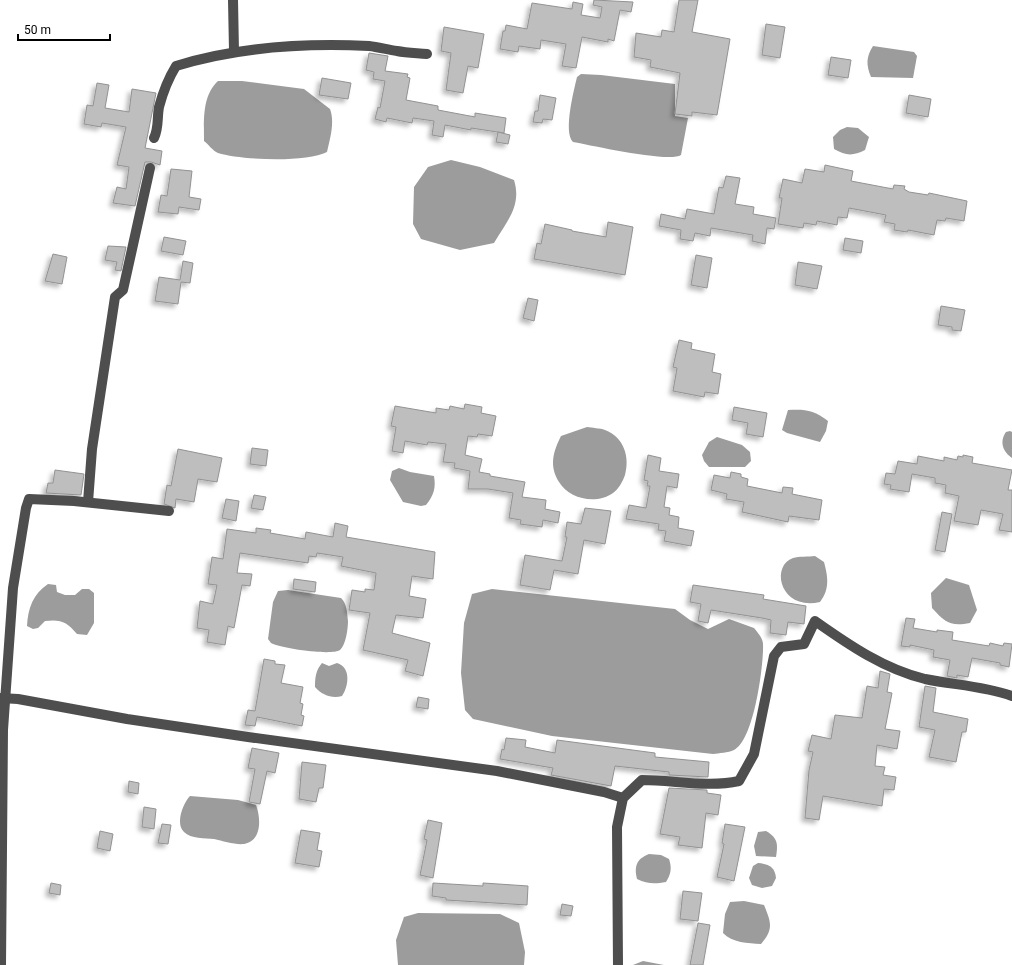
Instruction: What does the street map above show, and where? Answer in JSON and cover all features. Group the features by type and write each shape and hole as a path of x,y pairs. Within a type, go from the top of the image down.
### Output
{"street":[{"path":"233,0 234,51"},
{"path":"154,138 157,131 159,108 166,82 176,66 234,51 260,50 303,45 372,46 397,51 427,54"},
{"path":"88,502 92,449 116,297 123,290 150,168"},
{"path":"1,965 3,698 13,588 26,508 29,500 88,502 169,510"},
{"path":"618,965 617,827 622,798 642,780 666,780 723,785 739,781 754,754 774,656 781,647 804,644 814,621 847,643 888,667 924,678 972,686 1012,696"},
{"path":"3,698 248,737 497,771 604,792 622,798"}],"shaded area":[{"path":"873,46 914,52 917,56 913,78 871,77 868,69 868,61 869,54"},
{"path":"581,74 675,84 675,116 688,118 681,155 674,157 661,157 611,150 573,142 570,137 569,129 570,111 577,77"},
{"path":"218,81 242,81 304,89 330,109 332,125 327,152 304,158 257,159 216,152 204,141 204,125 205,109 209,94"},
{"path":"847,127 858,128 869,137 865,150 850,154 842,153 834,149 833,137 840,130"},
{"path":"451,160 480,167 514,180 516,189 515,206 494,243 460,250 421,239 413,224 414,187 428,167"},
{"path":"788,410 814,412 828,421 826,431 820,442 787,433 782,430"},
{"path":"587,427 603,429 617,437 624,448 627,461 625,475 617,490 606,497 599,499 583,498 569,493 559,482 553,465 554,453 561,436"},
{"path":"1006,432 1012,432 1012,458 1004,450 1002,443"},
{"path":"717,437 742,445 750,452 751,461 745,467 709,467 704,461 702,455 709,442"},
{"path":"399,468 410,472 434,476 434,491 426,505 421,506 403,502 390,480 392,471"},
{"path":"815,556 824,562 827,588 820,602 806,603 796,600 788,594 783,586 781,578 782,570 786,563 793,558"},
{"path":"946,578 969,585 977,610 970,623 953,624 944,620 932,608 931,593"},
{"path":"48,584 56,585 57,592 65,595 75,595 82,589 89,589 94,593 94,623 87,635 77,634 67,624 55,620 45,621 38,628 33,629 27,626 32,602 39,592"},
{"path":"492,589 675,609 690,620 708,629 729,619 754,628 760,635 763,642 762,668 752,718 741,744 732,751 713,754 552,736 473,719 465,710 461,673 464,623 472,594"},
{"path":"288,590 341,598 343,600 346,606 348,621 345,640 340,650 335,652 306,651 271,643 268,639 273,602 278,591"},
{"path":"322,663 329,666 337,663 345,668 347,673 347,682 342,696 327,696 315,687 316,674"},
{"path":"190,796 238,800 256,805 259,816 259,828 257,834 250,842 244,844 229,843 214,839 190,836 181,828 180,819 185,803"},
{"path":"766,831 775,839 777,848 776,857 756,856 754,846 758,832"},
{"path":"649,854 661,855 669,859 670,871 666,882 651,883 637,879 637,864 641,858"},
{"path":"758,863 768,865 773,869 776,878 772,886 762,888 752,885 749,878 753,866"},
{"path":"744,901 764,905 770,921 770,930 761,944 736,941 723,933 725,914 730,902"},
{"path":"418,913 500,914 519,923 525,952 524,965 398,965 396,940 404,917"},
{"path":"643,961 664,965 633,965"}],"building":[{"path":"594,0 633,2 631,12 620,10 614,41 608,39 608,42 582,37 576,68 562,66 566,44 541,40 540,49 519,46 518,52 500,49 503,31 505,31 506,25 527,29 532,3 572,9 573,2 583,4 581,15 600,18 602,7 593,5"},
{"path":"679,0 698,0 692,32 730,39 717,115 692,112 692,116 675,114 680,73 650,67 651,60 634,57 636,33 661,37 662,30 674,32"},
{"path":"766,24 785,27 780,58 762,55"},
{"path":"444,27 484,34 478,68 468,66 463,93 446,90 451,53 441,51"},
{"path":"369,53 388,56 385,71 408,74 407,77 410,78 406,100 438,106 438,110 475,117 475,113 506,118 504,133 471,128 471,130 445,125 443,137 432,135 434,121 413,118 412,123 387,118 386,122 375,119 378,107 380,108 385,81 373,79 374,72 366,70"},
{"path":"831,57 851,60 848,78 828,75"},
{"path":"322,78 351,83 348,99 319,95"},
{"path":"97,83 109,85 105,108 129,112 132,89 156,93 145,148 162,151 160,165 145,162 135,206 113,203 117,187 126,189 129,167 117,165 126,127 102,123 101,127 84,124 87,105 93,106"},
{"path":"540,95 556,98 552,120 543,119 542,123 533,122 535,111 538,111"},
{"path":"909,95 931,99 928,117 906,113"},
{"path":"498,132 510,135 508,144 496,142"},
{"path":"825,165 853,171 851,181 893,189 894,185 905,186 904,189 909,192 928,195 929,193 967,201 964,221 946,218 945,221 937,220 934,235 908,230 907,232 894,230 895,224 884,222 886,215 849,208 847,218 838,217 837,225 817,221 816,225 804,223 803,228 778,224 782,198 779,198 783,179 802,183 805,169 824,172"},
{"path":"171,169 192,171 189,197 201,199 199,210 179,207 178,214 158,212 161,195 167,196"},
{"path":"726,176 740,178 735,204 754,207 753,214 776,218 774,229 767,228 765,244 752,241 753,235 711,228 710,236 695,233 693,241 680,239 681,230 659,226 661,214 685,219 687,209 714,214 719,187 723,188"},
{"path":"608,222 633,227 625,275 534,259 537,243 541,244 545,224 572,231 606,237"},
{"path":"164,237 186,241 183,255 161,251"},
{"path":"845,238 863,241 861,253 843,250"},
{"path":"108,246 126,247 121,271 115,270 117,262 105,260"},
{"path":"53,254 67,257 62,284 45,281"},
{"path":"696,255 712,258 707,288 691,285"},
{"path":"183,261 193,263 190,283 181,282 178,304 155,301 159,277 180,280"},
{"path":"798,262 822,266 817,289 795,285"},
{"path":"528,298 538,300 534,321 523,318"},
{"path":"941,306 965,310 961,331 952,330 952,327 938,325"},
{"path":"679,340 692,343 691,349 715,354 712,372 721,374 718,394 705,392 704,397 673,391 677,368 673,367"},
{"path":"465,404 482,407 481,413 496,416 492,436 478,434 477,437 468,436 465,455 482,459 479,472 490,474 490,476 525,482 522,497 546,500 545,509 560,512 558,523 543,520 542,527 520,524 521,520 509,518 513,493 488,489 468,489 470,471 454,468 455,463 443,462 446,444 428,442 427,445 405,441 403,453 392,451 396,427 391,426 395,406 436,413 436,408 449,410 450,406 464,409"},
{"path":"734,407 767,413 763,437 746,434 748,423 732,420"},
{"path":"252,448 268,450 266,466 250,464"},
{"path":"178,449 222,458 217,482 198,479 194,502 176,499 175,508 164,504 167,485 171,486"},
{"path":"648,455 661,458 659,471 679,474 677,488 667,486 664,507 670,508 669,515 679,517 678,528 694,531 691,546 664,541 666,531 658,530 659,524 626,519 629,505 646,508 650,486 647,486 648,481 644,480"},
{"path":"963,455 973,457 972,463 1012,470 1008,490 1012,490 1012,532 999,530 1003,514 981,510 978,525 954,521 959,496 945,493 946,485 935,483 935,478 912,474 909,492 890,489 891,485 884,484 886,473 895,474 898,461 917,464 918,456 944,461 944,457 957,460 958,456 963,457"},
{"path":"55,470 84,474 81,495 46,493 48,483 53,483"},
{"path":"731,472 741,474 741,477 748,479 747,486 782,493 783,487 793,488 792,494 822,500 819,520 789,516 788,522 742,512 744,502 726,499 727,494 711,490 714,475 730,478"},
{"path":"254,495 266,497 263,510 251,508"},
{"path":"226,499 239,501 236,521 222,518"},
{"path":"585,508 611,511 605,544 584,540 578,574 554,570 550,590 520,585 525,555 562,561 567,537 565,537 567,522 581,524"},
{"path":"942,512 952,514 945,552 935,550"},
{"path":"335,523 348,526 346,537 435,552 433,579 412,576 409,596 426,599 423,618 396,615 392,633 430,643 423,676 405,671 408,660 363,650 370,613 349,610 352,590 365,592 365,589 374,590 376,573 341,566 343,557 317,553 316,557 309,556 308,563 240,553 237,573 252,574 250,586 242,585 234,628 228,626 225,645 207,642 209,630 197,628 200,601 213,604 217,585 208,584 212,557 223,559 227,529 256,533 256,528 271,530 270,533 305,539 306,532 333,537"},
{"path":"294,579 316,582 315,592 293,589"},
{"path":"693,585 764,595 763,599 806,606 804,624 788,622 786,635 770,633 771,620 762,618 711,610 708,623 698,621 701,604 690,602"},
{"path":"906,618 915,619 913,628 937,632 937,630 953,632 952,640 989,646 990,643 1003,646 1004,643 1012,644 1009,667 1000,665 1000,663 972,658 968,677 957,675 957,678 947,676 950,660 933,657 934,650 910,645 910,647 901,646"},
{"path":"264,659 275,661 275,664 285,665 281,683 303,687 300,703 303,704 301,715 304,716 302,726 257,717 255,726 245,725 248,710 255,711"},
{"path":"880,671 890,674 887,692 892,693 885,729 900,731 897,749 877,745 875,766 885,767 883,775 896,777 894,790 884,789 882,806 823,796 819,820 805,818 809,770 813,752 808,751 812,735 831,739 835,715 862,718 867,686 878,688"},
{"path":"925,686 936,688 933,712 968,719 966,732 962,732 956,762 929,757 935,730 919,727"},
{"path":"418,697 429,699 428,709 416,707"},
{"path":"506,738 526,740 525,747 555,753 557,740 655,753 655,757 709,762 708,777 669,775 669,772 615,766 611,786 551,775 553,768 500,759 502,749 504,750"},
{"path":"252,748 279,753 275,773 267,771 260,804 249,802 255,769 248,768"},
{"path":"302,762 326,765 323,788 319,788 316,802 299,799"},
{"path":"129,781 139,783 138,794 128,792"},
{"path":"669,788 707,790 707,793 721,795 718,815 706,813 702,848 678,845 680,837 660,834"},
{"path":"144,807 156,809 154,829 142,827"},
{"path":"428,820 442,823 433,878 420,875 427,840 424,839"},
{"path":"162,824 171,825 168,844 158,843"},
{"path":"725,824 745,827 734,881 717,877 724,844 722,843"},
{"path":"301,830 320,833 317,850 322,851 319,867 295,863"},
{"path":"100,831 113,834 110,851 97,848"},
{"path":"51,883 61,885 60,895 49,893"},
{"path":"433,883 483,886 483,883 528,886 527,905 446,900 446,898 432,896"},
{"path":"683,891 702,893 698,921 680,919"},
{"path":"562,904 573,906 571,916 560,915"},
{"path":"698,923 710,925 703,965 690,965"}]}
